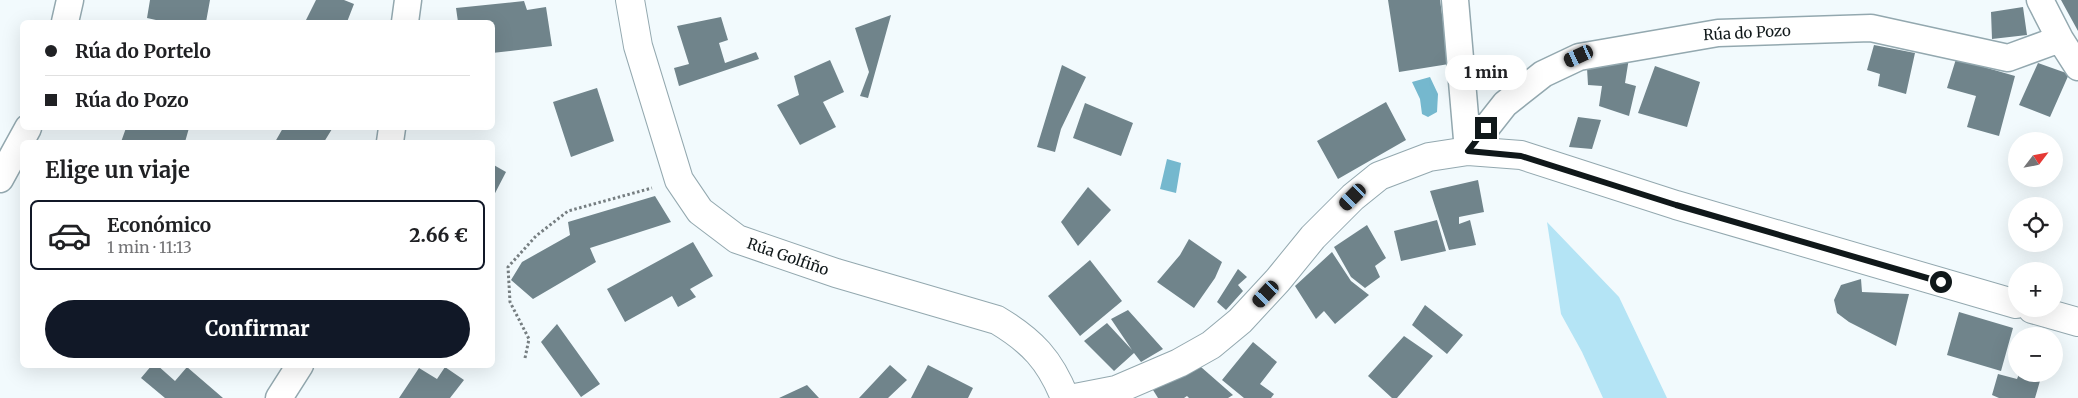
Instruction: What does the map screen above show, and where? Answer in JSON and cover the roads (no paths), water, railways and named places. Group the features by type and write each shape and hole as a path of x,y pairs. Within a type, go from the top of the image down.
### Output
{"street":[{"path":"65,20 70,0"},
{"path":"405,20 408,0"},
{"name":"Rúa Golfiño","path":"630,0 638,46 679,180 700,211 737,239 836,273 997,320 1021,334 1041,355 1056,374 1065,398"},
{"path":"1455,0 1468,151"},
{"path":"2040,0 2060,39 2078,67"},
{"name":"Rúa do Pozo","path":"1468,151 1505,104 1542,74 1579,56 1718,33 1871,28 2008,58 2060,39"},
{"path":"0,179 20,143"},
{"path":"1075,398 1116,390 1179,363 1211,345 1240,321 1278,280 1313,237 1346,203 1379,176 1428,156 1468,151 1521,156 1676,205 2008,302"},
{"path":"2060,317 2078,322"},
{"path":"279,398 298,368"}]}
